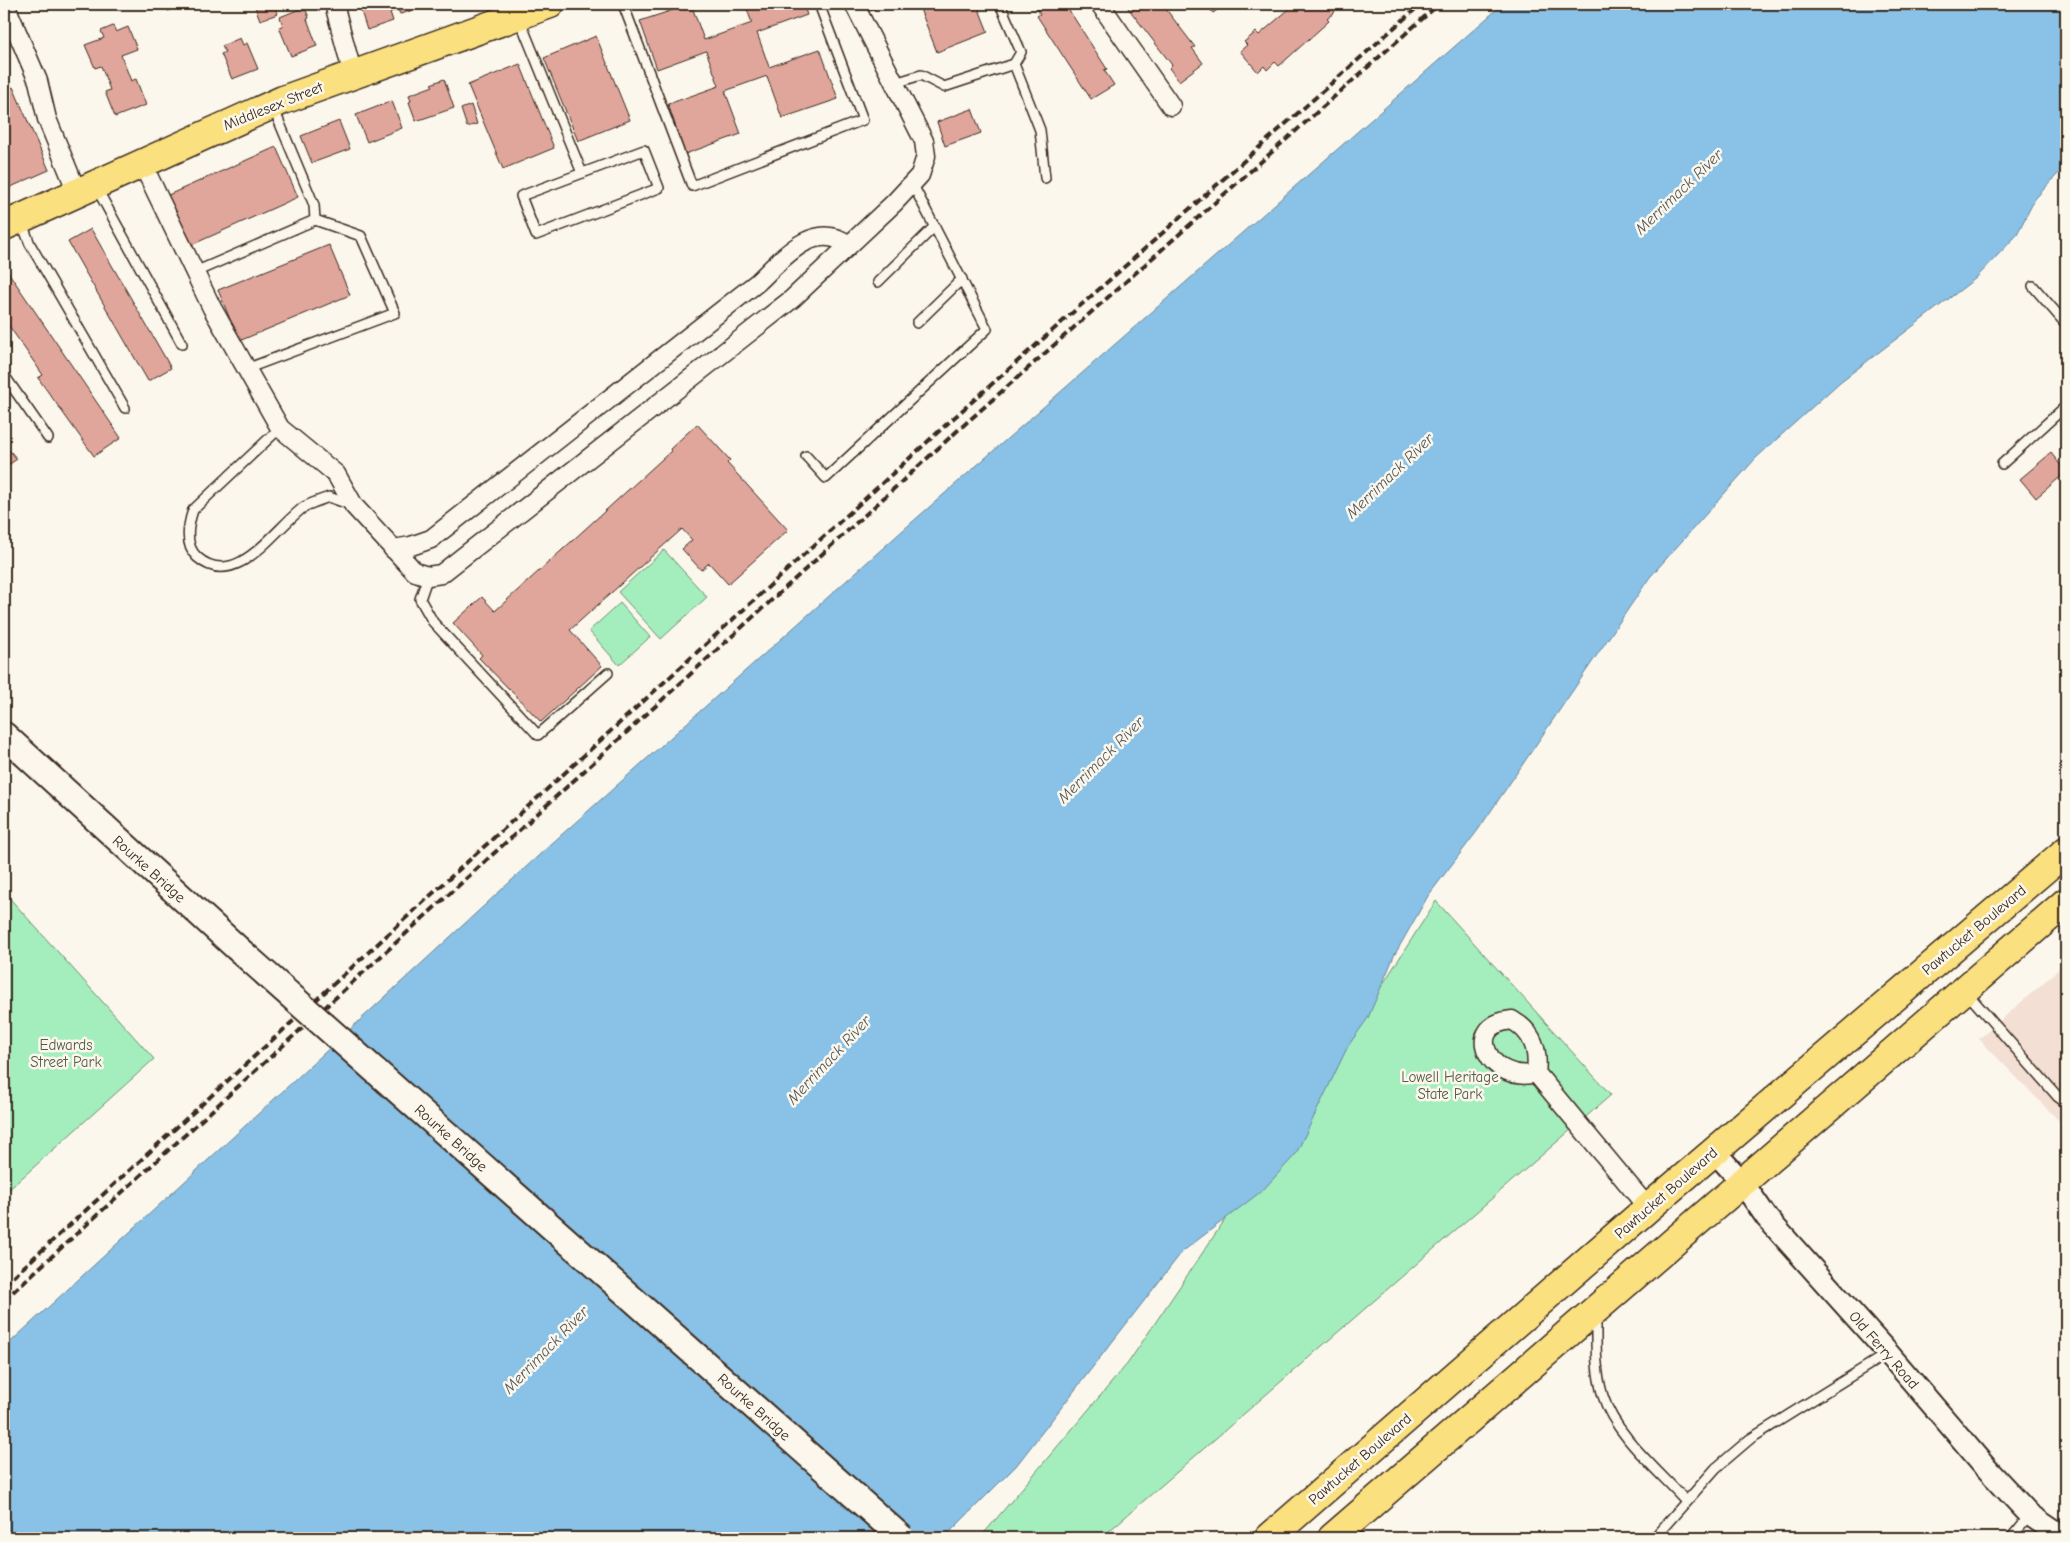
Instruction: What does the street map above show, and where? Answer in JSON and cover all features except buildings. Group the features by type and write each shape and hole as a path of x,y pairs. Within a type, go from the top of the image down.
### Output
{"main road":[{"name":"Middlesex Street","path":"12,223 272,105 550,4"},
{"name":"Rourke Bridge","path":"4,735 237,948 902,1538"},
{"name":"Pawtucket Boulevard","path":"1269,1538 1714,1151 2066,851"},
{"path":"1346,1529 1742,1182 2066,902"}],"street":[{"path":"5,4 38,81 47,119 86,188"},
{"path":"334,4 353,75"},
{"path":"142,163 195,272 246,370 280,428 336,474 354,506 415,572 428,576 441,574 452,568 792,299 920,175 926,156 924,141 854,4"},
{"path":"1100,4 1171,106"},
{"path":"393,548 411,546 431,539 758,282 797,246 812,238 824,235 836,237 849,245"},
{"path":"1536,1073 1648,1208"},
{"name":"Old Ferry Road","path":"1714,1151 1742,1182 1767,1218 1888,1353 1988,1470 2030,1515 2064,1538"}],"lane":[{"path":"623,4 692,186 863,120 819,4"},
{"path":"895,83 921,75 944,87 1014,64 1021,52 1000,4"},
{"path":"518,15 582,173"},
{"path":"1014,64 1040,130 1045,178"},
{"path":"272,105 314,205 315,220"},
{"path":"644,150 659,188 536,235 522,196 582,173 644,150"},
{"path":"806,456 826,478 987,329 912,183"},
{"path":"86,188 182,344"},
{"path":"195,272 315,220 361,236 395,313 246,370"},
{"path":"12,223 30,244 125,408"},
{"path":"878,282 934,226"},
{"path":"917,323 962,279"},
{"path":"2033,286 2066,324"},
{"path":"4,375 48,438"},
{"path":"2002,464 2066,406"},
{"path":"280,428 193,510 189,523 188,540 195,555 207,565 222,568 237,565 305,507 329,497 354,506"},
{"path":"428,576 420,599 433,622 538,735 608,673"},
{"path":"1964,989 2058,1097 2066,1103"},
{"path":"1596,1310 1597,1359 1603,1397 1618,1427 1686,1501"},
{"path":"1654,1538 1716,1468 1750,1439 1888,1353"},
{"path":"2011,1538 2030,1515"}],"shaded area":[{"path":"2066,963 2066,1128 1979,1039"}],"green space":[{"path":"664,550 707,597 661,639 618,592"},
{"path":"620,603 650,637 619,665 589,631"},
{"name":"Edwards Street Park","path":"4,892 154,1059 4,1194"},
{"name":"Lowell Heritage State Park","path":"1436,901 1611,1095 1101,1538 980,1538 1128,1363 1358,1023"}],"water":[{"name":"Merrimack River","path":"1503,4 2066,4 2066,165 2035,199 2016,236 1976,278 1840,382 1756,458 1650,577 1478,830 1428,896 1394,956 1368,1018 1348,1046 1296,1154 1263,1190 1182,1252 1016,1466 944,1538 4,1538 4,1348 550,845 902,531"}],"railway":[{"path":"4,1285 948,423 1421,4"},
{"path":"4,1300 956,432 1439,4"}]}
